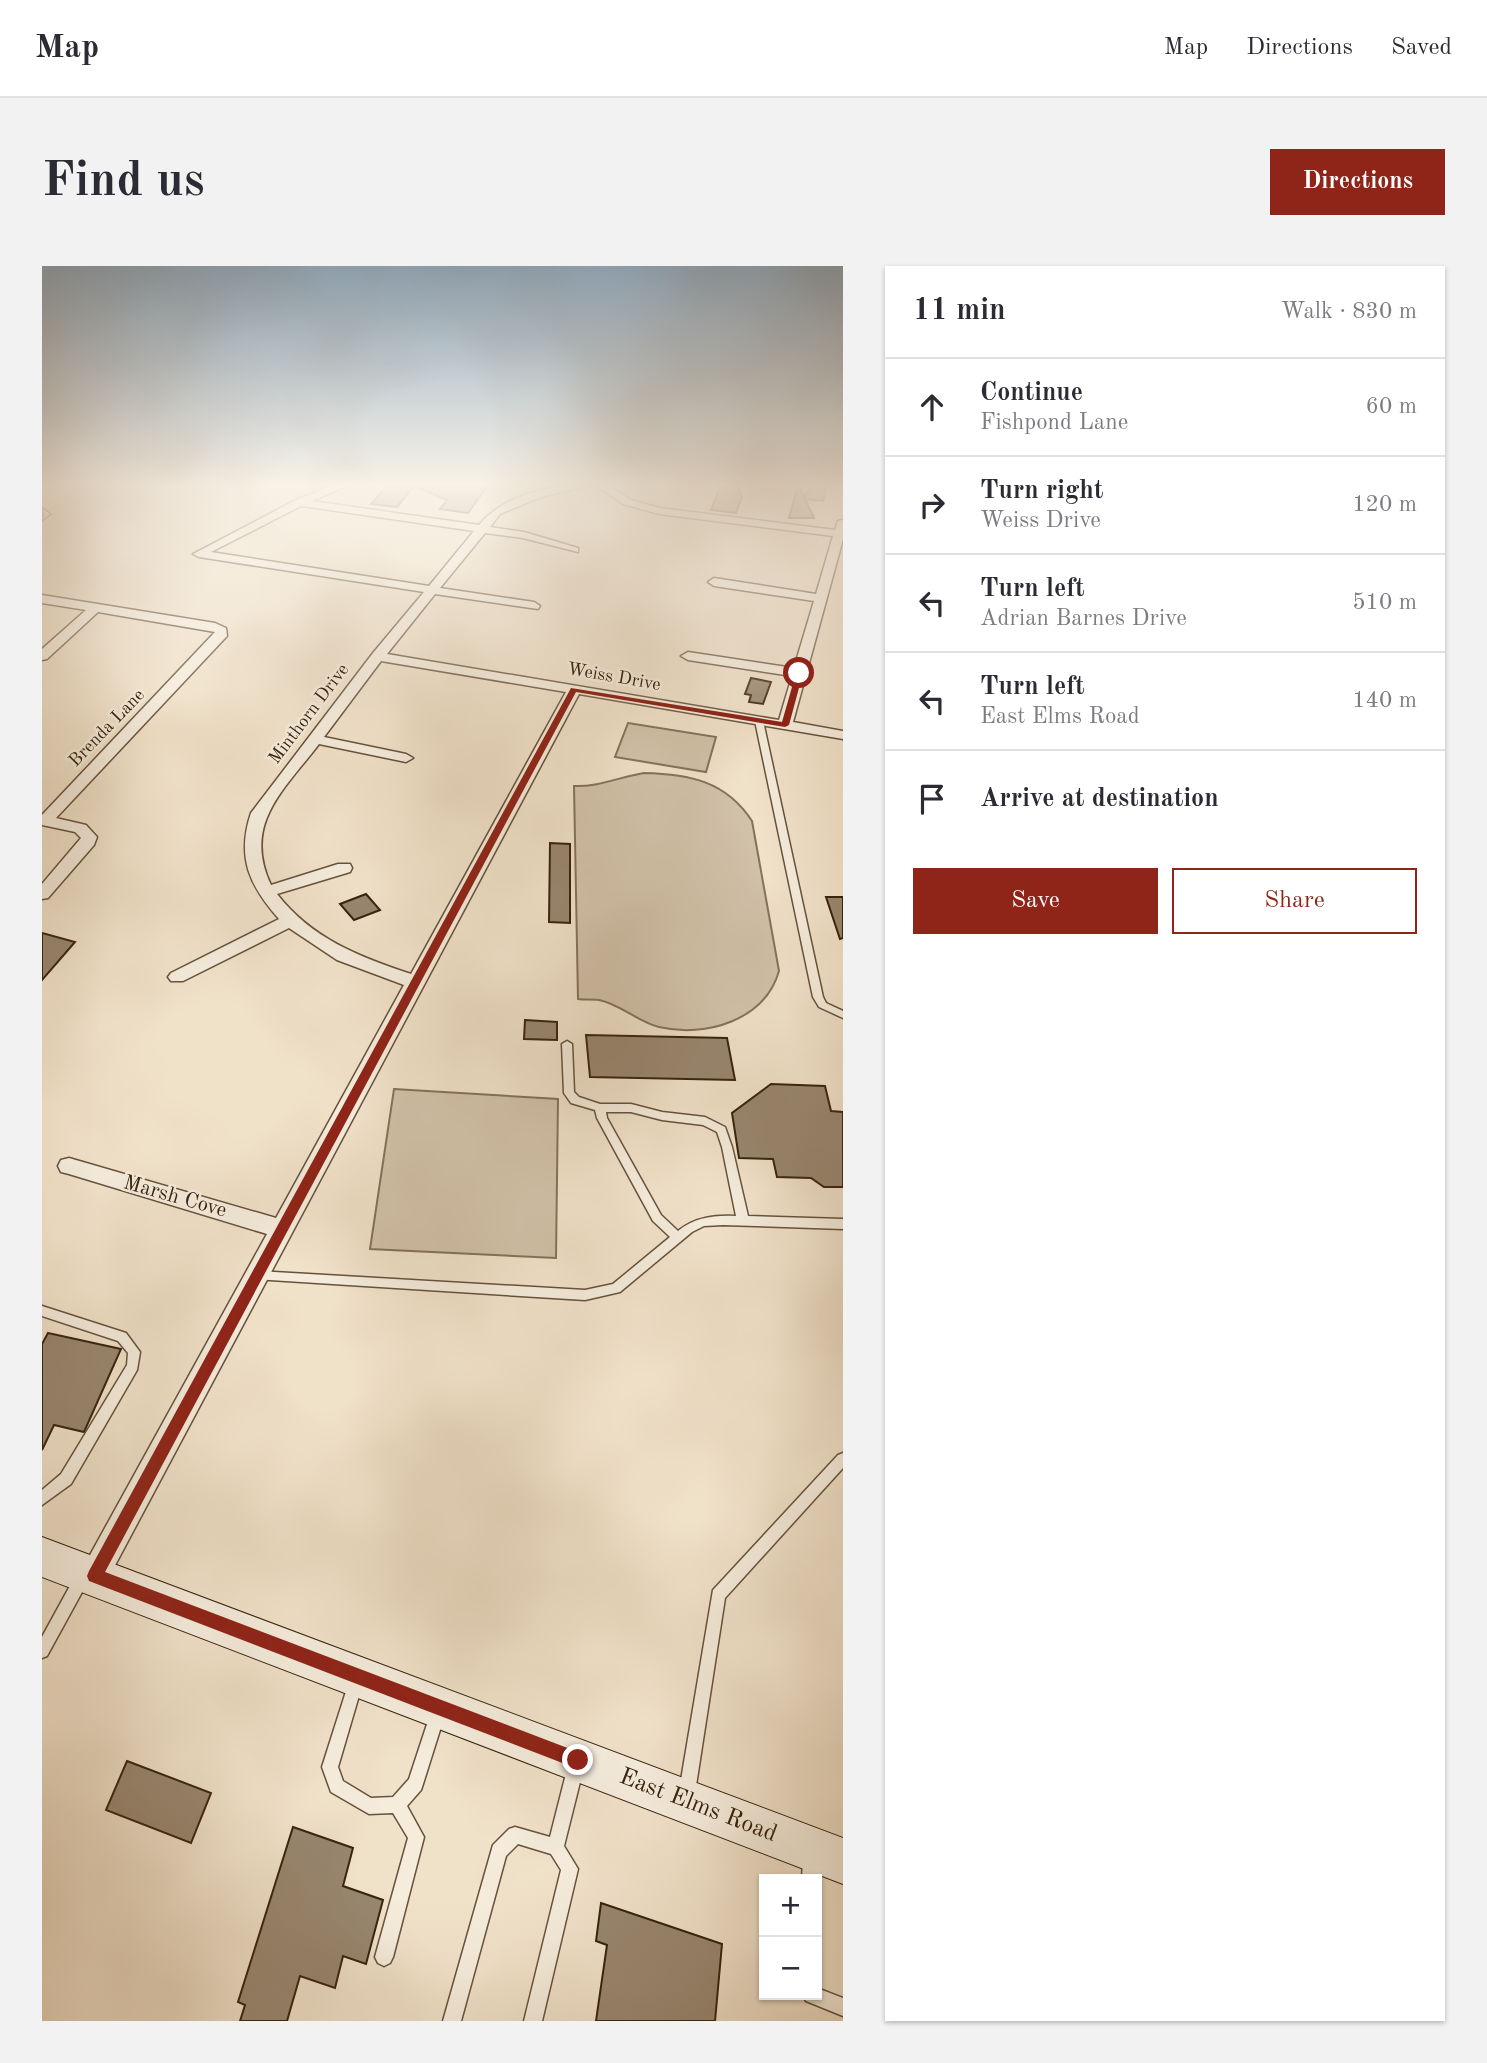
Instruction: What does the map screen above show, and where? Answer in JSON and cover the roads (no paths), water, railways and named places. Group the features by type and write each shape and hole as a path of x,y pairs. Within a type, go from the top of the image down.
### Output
{"main road":[{"name":"East Elms Road","path":"42,1557 686,1801 822,1863"}],"street":[{"path":"282,567 534,606"},
{"name":"Minthorn Drive","path":"415,982 342,956 289,921 265,891 251,852 252,833 259,813 314,739 450,567"},
{"path":"785,725 830,567"},
{"path":"714,582 820,598"},
{"path":"42,599 95,608"},
{"path":"42,656 95,608"},
{"name":"Brenda Lane","path":"43,820 221,636 221,631 215,627 95,608"},
{"name":"Weiss Drive","path":"378,656 843,734"},
{"path":"688,656 799,673"},
{"path":"90,1574 256,1276 574,690"},
{"path":"314,739 406,758"},
{"name":"Brenda Lane","path":"42,894 88,842 89,837 80,828 43,820"},
{"path":"265,891 344,868"},
{"path":"177,977 289,921"},
{"name":"Marsh Cove","path":"69,1166 281,1229"}],"lane":[{"path":"759,721 818,997 822,1005 843,1015"},
{"path":"568,1044 569,1093 575,1100 600,1108 631,1108 662,1116 705,1121 721,1130 743,1221"},
{"path":"600,1108 602,1118 657,1218 678,1238"},
{"path":"256,1276 585,1294 617,1287 678,1238 703,1222 843,1224"},
{"path":"42,1311 122,1337 134,1352 133,1366 66,1479 42,1498"},
{"path":"686,1801 718,1595 843,1459"},
{"path":"42,1651 90,1574"},
{"path":"358,1676 330,1767 337,1786 369,1806 397,1804 415,1784 439,1707"},
{"path":"556,1847 578,1760"},
{"path":"384,1957 416,1837 397,1804"},
{"path":"452,2021 499,1851 515,1835 556,1847 570,1870 533,2021"},
{"path":"822,1999 843,2007"}]}
